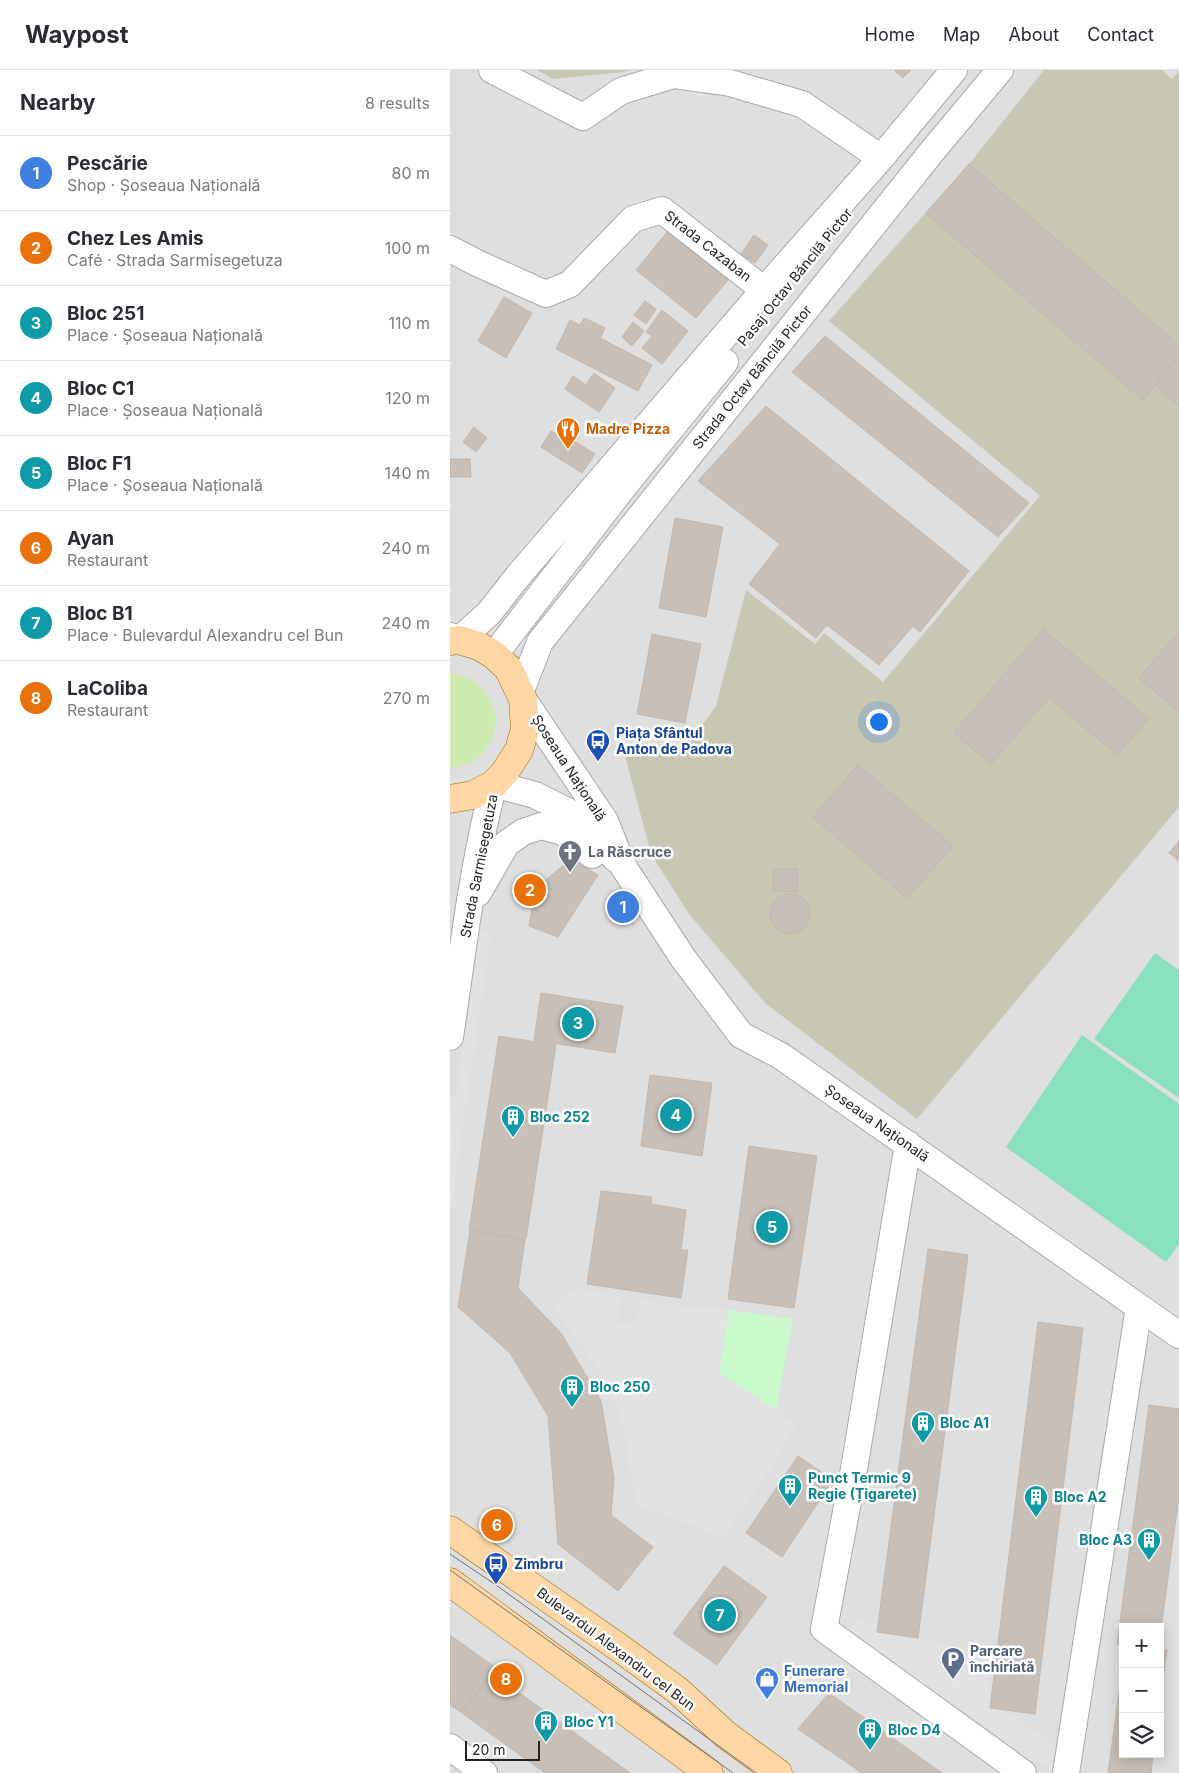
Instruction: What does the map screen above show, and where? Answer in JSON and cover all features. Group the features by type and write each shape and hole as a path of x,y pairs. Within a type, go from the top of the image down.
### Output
{"main road":[{"path":"450,800 473,795 494,784 520,750 525,729 522,696 508,668 479,646 453,639"},
{"name":"Bulevardul Alexandru cel Bun","path":"450,1530 621,1649 676,1690 726,1735 778,1773"},
{"path":"450,1583 709,1773"}],"street":[{"path":"492,70 582,117 621,91 673,75 730,83 802,104 881,158"},
{"path":"453,639 489,613 518,576 764,290 881,158 954,70"},
{"name":"Pasaj Octav Băncilă Pictor","path":"494,656 625,485 855,202 966,70"},
{"name":"Strada Octav Băncilă Pictor","path":"522,696 540,642 928,157 1000,70"},
{"name":"Strada Cazaban","path":"450,248 479,264 546,294 570,284 633,219 662,210 764,290"},
{"name":"Șoseaua Națională","path":"522,696 606,821 623,866 655,916 683,958 741,1035 781,1056 1179,1335"},
{"name":"Șoseaua Națională","path":"494,784 535,795 567,811 623,866"},
{"name":"Strada Sarmisegetuza","path":"450,1037 484,820 494,784"},
{"path":"469,909 506,844 523,832 541,826 563,832 580,844 612,872 655,916"},
{"path":"908,1144 854,1469 824,1629 1023,1773"},
{"path":"1066,1773 1139,1307"},
{"path":"450,1747 484,1773"}],"shaded area":[{"path":"450,70 1179,70 1179,1773 450,1773"},
{"path":"537,70 630,70 553,79"},
{"path":"1044,70 1162,70 1172,79 1179,71 1179,807 917,1119 765,1003 689,914 651,854 622,744 685,749 716,706 746,590 815,644 824,633 883,682 1040,496 829,321 969,164"},
{"path":"480,930 491,933 451,1208 450,1140"},
{"path":"576,1289 620,1296 617,1323 636,1325 641,1300 687,1307 729,1310 719,1373 796,1425 773,1466 723,1537 636,1504 623,1424 601,1373 552,1305"},
{"name":"Parcare închiriată","path":"857,1620 986,1656 991,1703 1062,1750 1051,1770 848,1634"}],"green space":[{"path":"450,673 464,676 476,683 486,693 492,704 495,730 490,743 481,755 467,765 450,769"},
{"path":"1155,953 1179,970 1179,1098 1094,1039"},
{"path":"1082,1035 1179,1104 1179,1244 1166,1262 1006,1147"},
{"path":"729,1310 793,1319 776,1410 719,1373"}],"building":[{"path":"894,70 911,70 903,78"},
{"path":"969,164 1179,345 1179,357 1143,400 926,213"},
{"path":"668,231 728,280 696,318 636,270"},
{"path":"754,235 768,245 755,263 741,254"},
{"path":"504,297 532,313 506,358 478,341"},
{"path":"645,301 656,309 646,324 634,315"},
{"path":"662,310 688,331 662,364 642,348 652,336 646,332"},
{"path":"584,318 605,328 600,338 652,365 638,391 556,349 570,320 580,325"},
{"path":"633,322 644,331 632,346 622,337"},
{"path":"825,336 1029,503 998,537 792,372"},
{"path":"1179,357 1179,406 1155,385"},
{"path":"594,373 615,388 599,412 565,389 573,376 586,385"},
{"path":"766,406 969,571 920,632 913,626 879,665 827,625 816,638 749,584 780,544 698,481"},
{"path":"474,427 487,438 476,452 463,442"},
{"name":"Madre Pizza","path":"551,431 563,438 565,435 595,454 582,473 541,447"},
{"path":"450,459 470,459 471,477 450,477"},
{"path":"675,518 723,527 706,617 659,608"},
{"path":"1043,629 1149,719 1117,755 1049,697 991,764 954,733"},
{"path":"1179,632 1179,712 1139,678"},
{"path":"652,634 701,644 685,723 637,714"},
{"path":"858,765 953,846 907,898 813,817"},
{"path":"1179,841 1179,861 1169,853"},
{"path":"571,859 598,875 558,937 529,926 536,888"},
{"path":"774,869 797,869 797,892 773,891"},
{"path":"790,894 804,900 810,914 804,928 790,934 776,928 770,914 776,900"},
{"path":"541,993 623,1006 615,1053 534,1040"},
{"name":"Bloc 252","path":"499,1036 556,1045 526,1239 469,1230"},
{"path":"650,1075 712,1083 702,1156 641,1146"},
{"path":"749,1146 817,1156 794,1308 728,1299"},
{"path":"601,1191 652,1197 651,1204 686,1210 681,1250 688,1250 681,1298 587,1284"},
{"name":"Bloc 250","path":"470,1231 525,1240 518,1288 561,1333 601,1401 614,1479 611,1515 653,1547 618,1591 558,1544 548,1416 510,1353 458,1307"},
{"name":"Bloc A1","path":"928,1249 968,1255 918,1638 877,1632"},
{"name":"Bloc A2","path":"1038,1322 1083,1328 1035,1714 990,1708"},
{"name":"Bloc A3","path":"1149,1405 1179,1409 1179,1495 1162,1623 1120,1623"},
{"name":"Punct Termic 9 Regie (Țigarete)","path":"798,1456 833,1480 782,1557 746,1533"},
{"path":"724,1566 767,1597 717,1665 673,1634"},
{"path":"450,1635 496,1668 462,1713 450,1705"},
{"path":"1164,1650 1167,1650 1164,1672"},
{"name":"Bloc Y1","path":"492,1673 630,1773 545,1773 462,1713"},
{"name":"Bloc D4","path":"829,1693 942,1773 862,1773 798,1729"},
{"path":"1119,1693 1119,1758 1153,1758 1151,1773 1108,1773"}],"tram line":[{"path":"450,1554 496,1585 756,1773"},
{"path":"450,1570 733,1773"}],"place":[{"name":"Madre Pizza","path":"568,450"},
{"name":"Piața Sfântul Anton de Padova","path":"598,762"},
{"name":"La Răscruce","path":"570,873"},
{"name":"Chez Les Amis","path":"530,890"},
{"name":"Pescărie","path":"623,907"},
{"name":"Bloc 251","path":"578,1023"},
{"name":"Bloc C1","path":"676,1115"},
{"name":"Bloc 252","path":"513,1138"},
{"name":"Bloc F1","path":"772,1227"},
{"name":"Bloc 250","path":"572,1408"},
{"name":"Bloc A1","path":"923,1444"},
{"name":"Punct Termic 9 Regie (Țigarete)","path":"790,1507"},
{"name":"Bloc A2","path":"1036,1518"},
{"name":"Ayan","path":"497,1525"},
{"name":"Bloc A3","path":"1149,1561"},
{"name":"Zimbru","path":"496,1585"},
{"name":"Bloc B1","path":"720,1615"},
{"name":"LaColiba","path":"506,1679"},
{"name":"Parcare închiriată","path":"953,1680"},
{"name":"Funerare Memorial","path":"767,1700"},
{"name":"Bloc Y1","path":"546,1743"},
{"name":"Bloc D4","path":"870,1751"}]}
